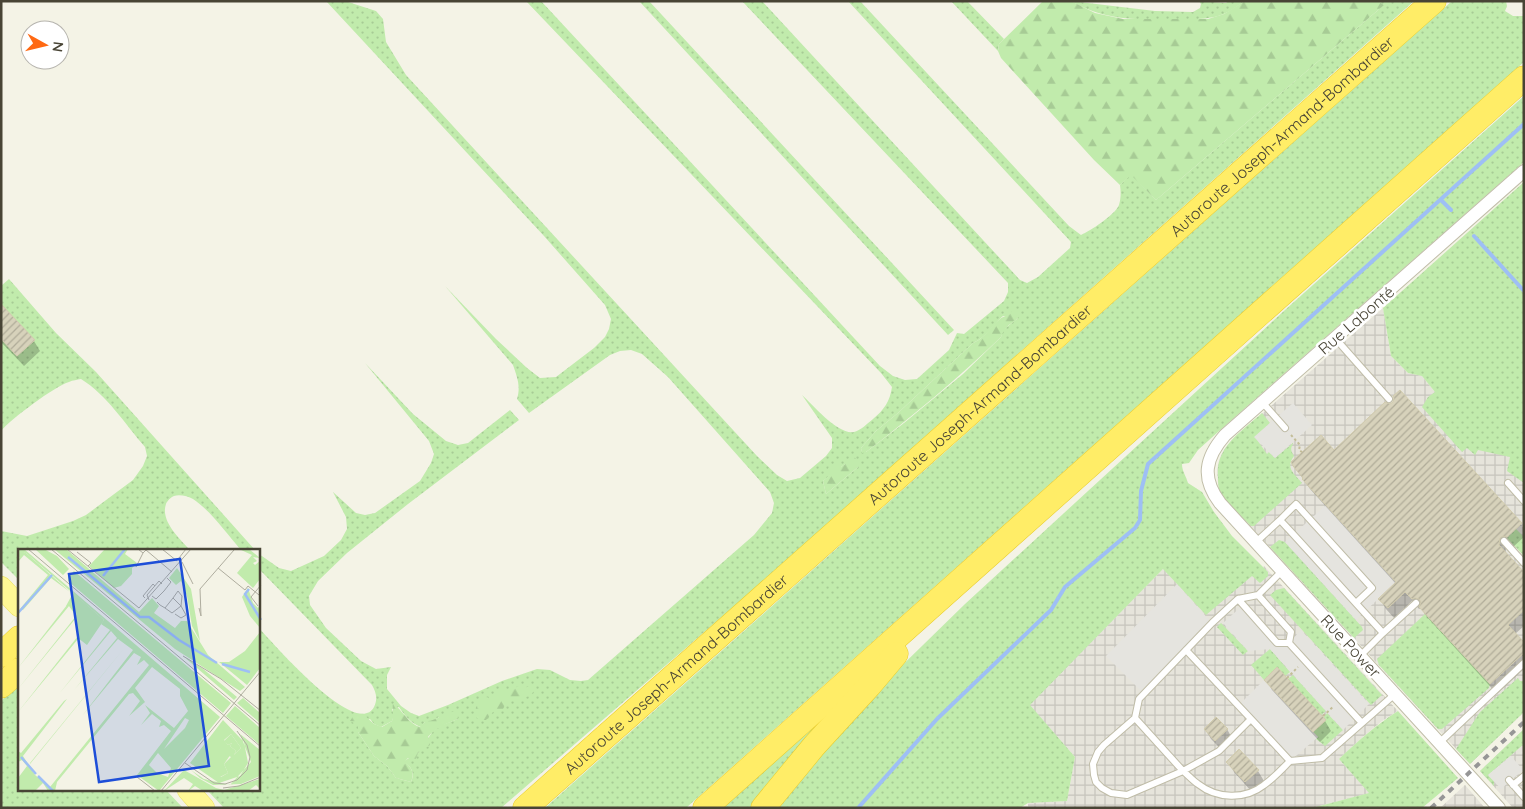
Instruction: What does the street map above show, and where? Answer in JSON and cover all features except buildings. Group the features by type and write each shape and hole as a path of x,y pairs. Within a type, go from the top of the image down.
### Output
{"highway":[{"name":"Autoroute Joseph-Armand-Bombardier","path":"525,808 1434,1"},
{"path":"705,808 1524,78"},
{"path":"763,808 814,746 869,686 948,592"},
{"path":"1,655 18,639"},
{"path":"1,686 18,671"}],"main road":[{"path":"1,587 18,605"},
{"path":"190,792 204,808"}],"street":[{"name":"Rue Labonté","path":"1208,480 1207,468 1210,457 1215,447 1225,435 1524,171"},
{"name":"Rue Power","path":"1208,480 1215,497 1499,808"}],"lane":[{"path":"1335,338 1389,399"},
{"path":"1262,402 1285,428"},
{"path":"1508,483 1524,501"},
{"path":"1256,542 1296,504 1372,588 1356,604"},
{"path":"1280,520 1383,633"},
{"path":"1504,541 1524,563"},
{"path":"1251,720 1219,750 1183,771 1127,795 1111,793 1096,782 1093,764 1098,752 1135,718 1139,699 1212,622 1238,599 1258,595 1282,571"},
{"path":"1258,595 1291,632 1288,643"},
{"path":"1238,599 1277,643 1288,643 1362,723"},
{"path":"1360,656 1416,603"},
{"path":"1186,650 1290,760"},
{"path":"1439,742 1524,663"},
{"path":"1135,718 1197,784 1220,794 1241,796 1263,786 1290,760 1322,758 1395,694"},
{"path":"1524,776 1511,782 1524,797"}],"path":[{"path":"1296,440 1300,446 1299,450 1302,452"},
{"path":"1287,678 1292,673"},
{"path":"1322,716 1326,712"}],"shaded area":[{"path":"1383,308 1391,356 1408,373 1422,376 1444,403 1524,448 1524,712 1470,764 1229,503 1218,484 1217,470 1219,460 1223,451 1233,439"},
{"path":"1293,403 1312,425 1275,458 1254,437"},
{"path":"1326,505 1396,582 1356,620 1285,542"},
{"path":"1264,566 1398,711 1382,721 1339,759 1370,793 1312,808 1028,808 1028,803 1067,801 1075,757 1029,705 1163,569 1253,576"},
{"path":"1177,584 1212,623 1144,694 1106,656"},
{"path":"1243,605 1277,643 1289,643 1301,630 1369,704 1343,730 1270,649 1248,651 1223,623"},
{"path":"1264,680 1318,737 1290,761 1238,706"},
{"path":"1524,729 1524,808 1513,808 1480,771"},
{"path":"1511,756 1523,770 1501,789 1488,775"},
{"path":"1465,785 1485,808 1440,808"}],"green space":[{"path":"326,1 345,1 376,11 383,19 386,42 406,75 757,456 777,475 787,481 800,478 826,456 832,448 832,438 802,395 833,424 848,432 854,432 864,427 886,405 892,387 881,373 526,1 541,1 880,366 893,376 905,380 917,379 949,350 957,333 964,334 1004,301 1008,292 1008,283 742,1 762,1 1020,280 1027,283 1038,277 1070,248 1071,242 848,1 860,1 1069,226 1081,235 1102,222 1117,209 1121,193 1120,185 1131,174 1156,200 1377,11 1383,5 1378,1 1414,1 747,595 501,808 224,808 209,792 260,792 260,629 296,668 333,700 350,711 364,714 374,707 376,701 375,690 372,685 260,570 260,555 279,568 291,571 324,556 341,540 347,529 346,517 333,492 356,513 365,515 375,513 420,481 431,463 434,454 429,441 365,363 413,414 446,441 458,445 468,443 510,410 519,420 347,553 318,581 309,596 310,605 326,628 361,661 376,669 391,667 387,675 387,689 401,706 419,716 502,681 537,669 550,670 570,680 588,680 754,535 772,513 774,503 770,492 668,377 642,354 631,350 620,351 610,355 529,413 517,399 519,386 513,365 445,286 496,339 540,378 556,377 594,348 605,337 611,319 605,305 544,236","holes":["1003,316 1018,318 1003,330 1001,337 963,374 904,423 866,452 862,452 861,448 876,431 973,343 986,334","845,464 858,467 826,494 823,481","399,707 408,719 421,727 425,722 431,722 439,717 458,719 442,725 433,731 418,753 404,761 412,771 411,782 396,778 387,766 374,756 358,732 358,725 370,719 374,724 381,727 392,721 394,715 392,709"]},
{"path":"639,1 649,1 954,330 948,335"},
{"path":"951,1 967,1 1004,39 999,44 998,51"},
{"path":"1043,1 1071,1 1095,13 1123,19 1208,19 1224,14 1245,1 1378,1 1384,5 1156,200 1131,175 1120,185 1094,160 1001,58 998,51 999,44"},
{"path":"1071,1 1155,11 1193,12 1200,8 1201,4 1199,1 1226,3 1229,1 1245,1 1221,15 1210,18 1135,19 1109,16 1084,8"},
{"path":"1452,1 1506,1 1505,11 1513,16 1524,16 1524,62 686,808 545,808"},
{"path":"1524,96 1524,162 1218,432 1198,450 1189,463 1182,464 1188,483 1202,492 1232,536 1268,572 1268,576 1260,583 1252,576 1206,615 1163,569 1030,705 1075,757 1067,801 1028,803 1020,808 776,808 881,686 965,604 1285,310"},
{"path":"1524,182 1524,483 1507,471 1510,457 1478,450 1475,455 1467,448 1462,452 1422,407 1428,397 1435,392 1422,376 1408,373 1391,356 1383,308"},
{"path":"9,279 56,333 96,372 254,549 240,549 213,516 200,504 191,498 178,495 168,500 165,510 166,517 176,535 189,549 18,549 18,579 1,562 1,531 27,536 86,515 133,480 143,466 147,456 145,447 115,410 99,393 81,379 70,381 44,396 23,411 1,431 1,339 17,356 35,340 1,311 1,286"},
{"path":"1013,310 1018,310 1020,314 1005,329 1001,337 918,411 866,452 862,453 861,448 876,431 973,343 984,336 999,320 1009,315"},
{"path":"1262,413 1270,423 1255,437 1267,454 1269,452 1275,458 1293,443 1291,450 1294,456 1290,467 1302,483 1254,526 1251,526 1220,492 1218,466 1225,448 1238,433"},
{"path":"850,457 854,457 858,461 858,467 826,494 823,481 831,474 828,468 834,464 841,467"},
{"path":"1516,529 1524,537 1524,556 1507,538"},
{"path":"1279,540 1285,542 1362,627 1363,630 1354,638 1270,547"},
{"path":"1284,588 1382,695 1371,705 1270,595 1276,590"},
{"path":"1425,614 1490,684 1489,688 1442,729 1438,729 1379,665 1377,659"},
{"path":"1221,623 1248,651 1243,655 1217,627"},
{"path":"1270,649 1290,672 1285,676 1277,667 1264,680 1251,665"},
{"path":"1293,675 1326,711 1321,715 1288,679"},
{"path":"1518,678 1520,681 1524,681 1524,712 1470,764 1456,749 1480,712"},
{"path":"18,685 18,792 168,792 183,808 1,808 1,701"},
{"path":"518,686 524,688 530,686 535,689 526,697 506,703 503,709 493,712 486,720 479,720 475,716 476,707 480,700 487,697 491,700 503,688 511,691"},
{"path":"393,703 412,723 420,727 426,721 434,720 448,713 457,712 458,715 458,719 442,726 428,737 430,745 418,753 415,761 408,758 405,761 412,770 411,782 396,778 387,766 374,756 358,732 358,725 350,721 354,715 364,715 374,724 382,727 392,721"},
{"path":"1398,711 1458,778 1422,808 1312,808 1369,793 1339,759 1367,734"},
{"path":"1327,713 1343,730 1325,746 1316,739 1318,737 1313,732 1326,720 1324,717"},
{"path":"814,726 819,731 755,808 723,808"},
{"path":"1524,729 1524,744 1488,775 1494,781 1494,786 1480,771"}],"waterway":[{"path":"858,808 937,719 1051,610 1065,587 1135,528 1140,520 1141,491 1148,464 1524,124"},
{"path":"1441,200 1451,210"},
{"path":"1474,236 1524,291"}],"railway":[{"path":"1431,808 1524,722"}]}
